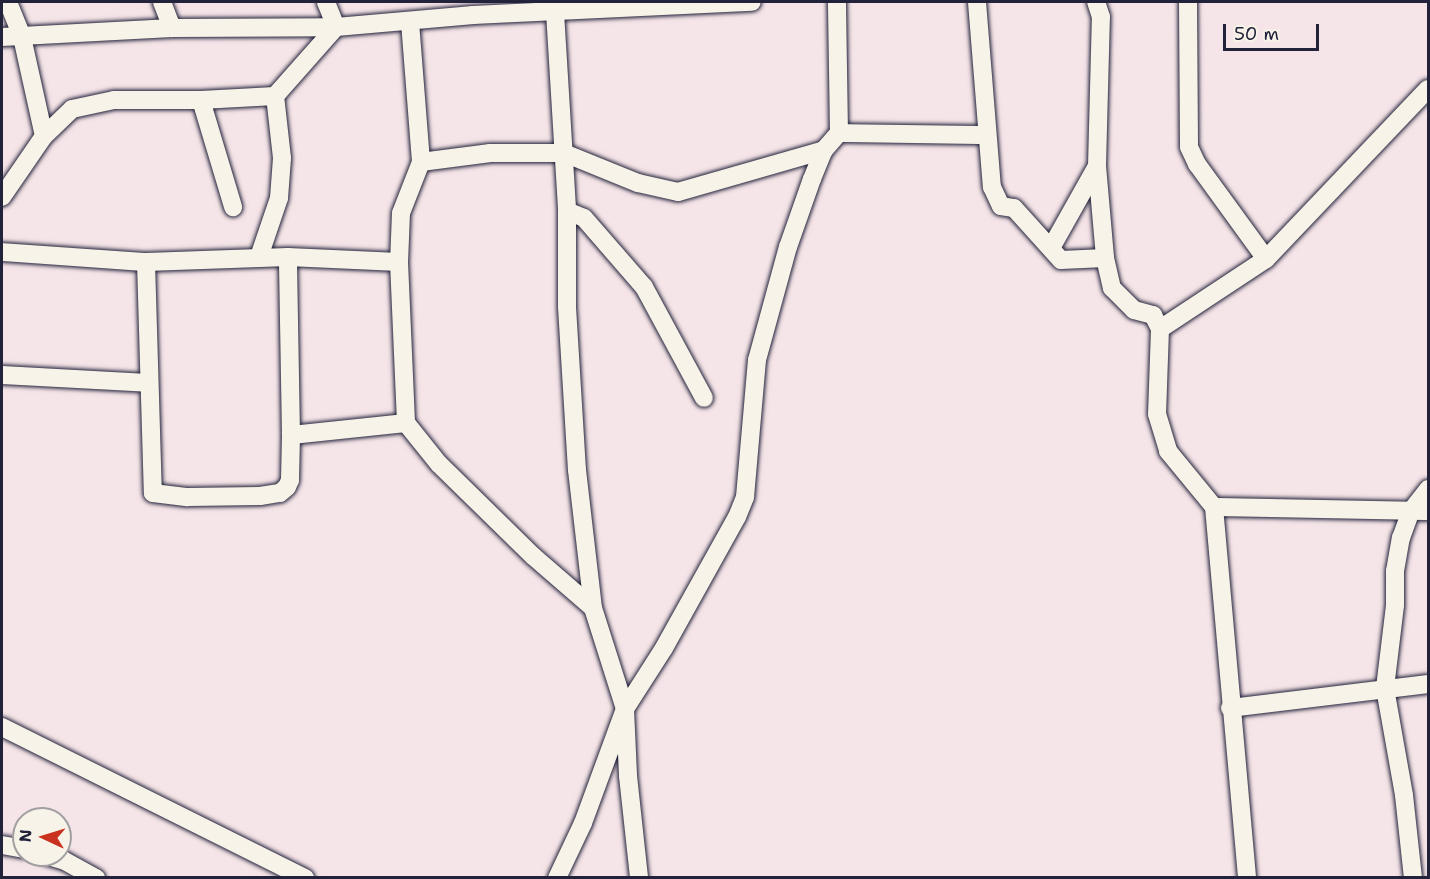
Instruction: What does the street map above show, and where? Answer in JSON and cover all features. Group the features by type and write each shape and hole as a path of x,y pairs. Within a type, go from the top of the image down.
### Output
{"street":[{"path":"8,2 22,37 44,136"},
{"path":"162,2 172,28"},
{"path":"326,2 336,27"},
{"path":"2,37 172,28 336,27 410,22 470,8 555,12 588,6 752,2"},
{"path":"557,878 583,823 625,709 664,648 741,508 745,496 757,360 788,247 824,150 839,133 837,2"},
{"path":"978,2 992,187 1001,206 1014,208 1061,260 1105,258"},
{"path":"1096,2 1101,17 1097,166 1105,258 1112,288 1134,310 1153,315 1160,329 1157,414 1168,451 1214,507 1230,708 1247,878"},
{"path":"1188,2 1190,147 1197,164 1266,259"},
{"path":"555,12 567,211 567,307 573,427 592,608 625,709 628,777 639,878"},
{"path":"410,22 421,162 400,213 399,262 406,423 439,465 533,556 592,608"},
{"path":"2,197 44,136 72,109 114,100 201,100 275,96 336,27"},
{"path":"1160,329 1266,259 1428,89"},
{"path":"259,257 279,198 282,158 275,96"},
{"path":"201,100 233,207"},
{"path":"839,133 987,135"},
{"path":"421,162 490,153 564,153 638,183 678,192 824,150"},
{"path":"1051,248 1097,166"},
{"path":"567,211 584,218 644,287 704,398"},
{"path":"2,252 146,262 288,257 399,262"},
{"path":"146,262 153,493 188,497 280,493 287,487 290,480 288,257"},
{"path":"2,375 148,382"},
{"path":"291,435 406,423"},
{"path":"1413,878 1404,795 1385,688 1395,605 1395,571 1428,489"},
{"path":"1214,507 1420,511"},
{"path":"1230,708 1428,684"},
{"path":"2,727 305,878"},
{"path":"72,865 96,878"}]}
